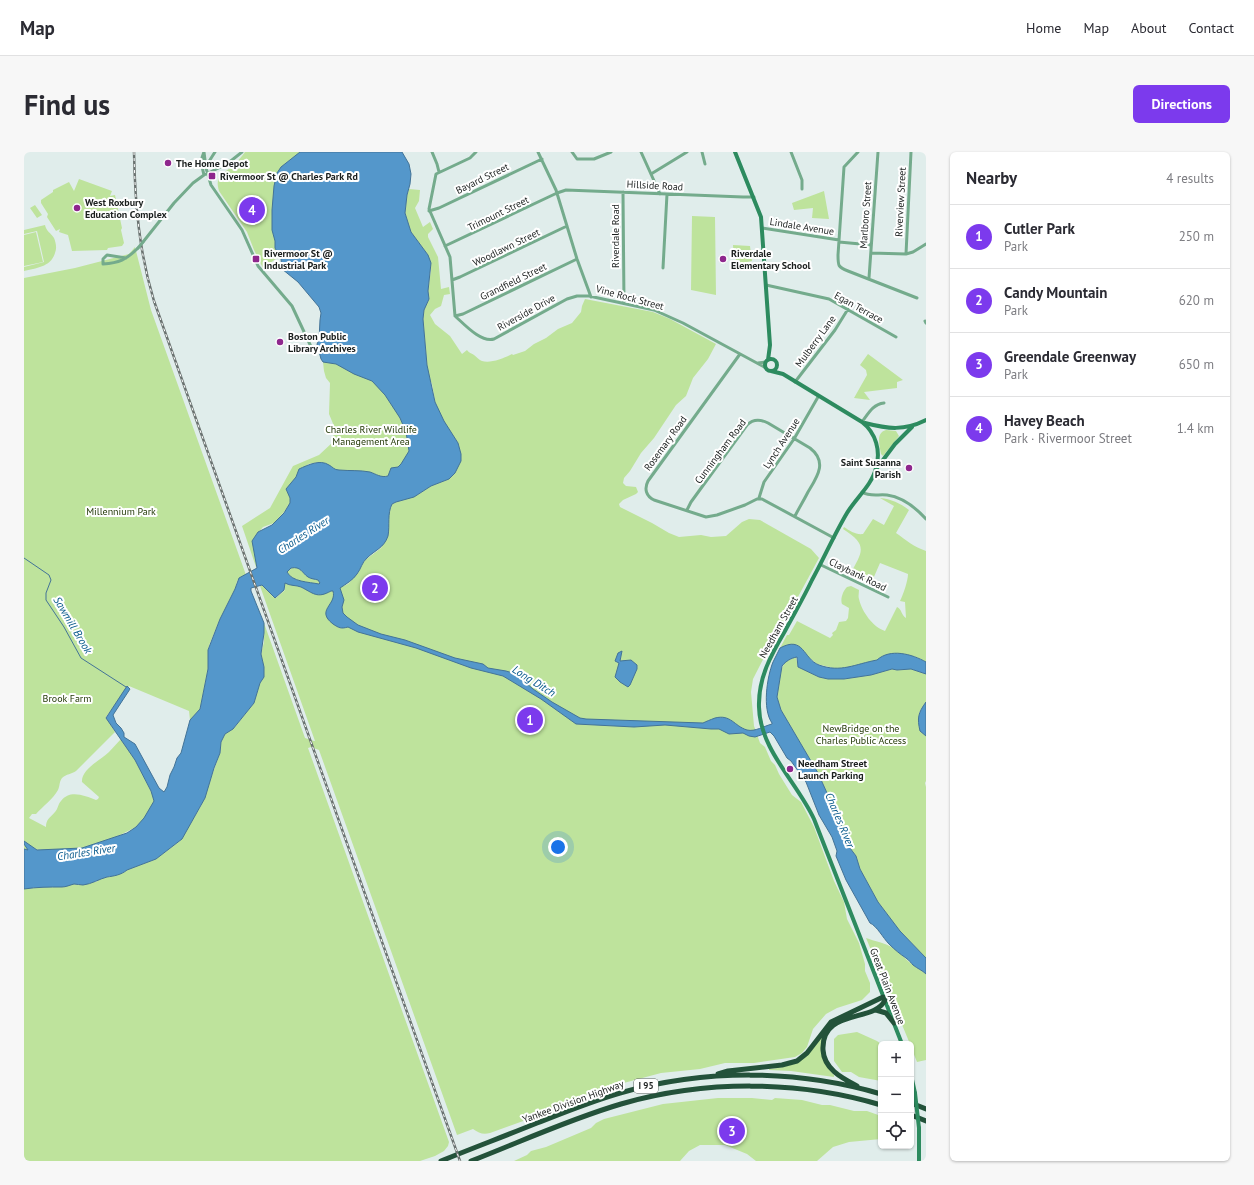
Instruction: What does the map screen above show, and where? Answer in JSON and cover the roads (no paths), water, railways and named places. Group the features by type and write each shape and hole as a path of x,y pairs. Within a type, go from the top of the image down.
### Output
{"highway":[{"path":"863,1089 833,1071 825,1058 823,1045 827,1032 836,1023 880,1007 884,998"},
{"path":"707,1077 728,1071 782,1065 796,1061 807,1053 826,1026 831,1022 841,1016 884,998"},
{"path":"873,1010 880,1010 884,1012 894,1023"},
{"name":"Yankee Division Highway","path":"441,1161 608,1096 657,1084 707,1077 750,1075 782,1076 826,1081 878,1093"},
{"name":"Yankee Division Highway","path":"471,1161 610,1107 652,1096 688,1090 737,1086 787,1087 843,1095 878,1104"},
{"path":"914,1104 926,1109"},
{"path":"914,1116 926,1121"}],"main road":[{"path":"735,152 760,214 770,345 777,366 771,371 766,368 770,345"},
{"path":"767,361 771,359 774,360"},
{"name":"Needham Street","path":"777,366 783,374 795,382 862,422 871,430 878,447 876,470 871,480 846,513 821,565 765,669 760,684 759,700 761,724 766,738 773,752 811,811 859,933"},
{"name":"Needham Street","path":"771,371 783,374"},
{"path":"871,430 905,428 926,420"},
{"path":"862,422 889,428"},
{"path":"876,470 895,444 913,426"},
{"name":"Great Plain Avenue","path":"859,933 901,1041"},
{"path":"911,1077 919,1128 919,1161"}],"street":[{"path":"204,152 206,174 211,185 242,230 258,266 292,306 313,351"},
{"path":"206,174 208,163 215,152"},
{"path":"126,258 107,255 103,259 103,264 121,262 130,256 193,183 206,174 227,164 242,152"},
{"path":"432,152 439,172"},
{"path":"455,316 450,257 429,211 435,177 439,172 470,158 476,152"},
{"name":"Vine Rock Street","path":"538,152 557,193 591,296 646,307 661,312 766,368"},
{"path":"572,152 576,158 594,159 608,152"},
{"path":"641,152 660,194"},
{"path":"652,174 687,152"},
{"path":"702,152 705,164"},
{"path":"790,152 802,180 802,189"},
{"path":"858,152 845,164 844,167 838,254 840,267 917,298"},
{"name":"Marlboro Street","path":"869,278 878,152"},
{"name":"Riverview Street","path":"906,254 911,152"},
{"name":"Bayard Street","path":"429,211 439,208 542,159"},
{"name":"Hillside Road","path":"557,193 570,190 754,197"},
{"name":"Riverdale Road","path":"623,192 624,303"},
{"name":"Trimount Street","path":"445,246 557,193"},
{"path":"664,268 667,194"},
{"name":"Woodlawn Street","path":"452,280 522,249 567,226"},
{"name":"Lindale Avenue","path":"762,228 871,245"},
{"path":"871,253 906,254 913,252 926,244"},
{"name":"Grandfield Street","path":"455,316 463,314 578,259"},
{"name":"Egan Terrace","path":"766,285 825,298 848,309 896,337"},
{"name":"Riverside Drive","path":"455,316 481,337 490,340 567,299 577,296 591,296"},
{"name":"Mulberry Lane","path":"795,382 835,330 848,309"},
{"name":"Rosemary Road","path":"740,354 646,484 646,492 649,498 701,516 709,516 745,505 760,498"},
{"path":"758,363 767,361"},
{"name":"Lynch Avenue","path":"760,498 764,482 794,439 818,397"},
{"path":"862,422 874,406 879,403 884,403"},
{"name":"Cunningham Road","path":"687,510 691,502 751,422 758,420 765,421 812,449 818,457 820,464 819,471 794,516"},
{"path":"862,492 870,495 888,495 900,499 916,509 926,519"},
{"path":"760,498 834,538"},
{"name":"Claybank Road","path":"821,565 888,597"}],"water":[{"name":"Charles River","path":"300,152 402,152 409,164 411,174 405,213 411,232 428,255 431,263 428,291 429,299 424,310 423,319 427,365 435,402 444,421 458,443 461,454 461,461 455,473 449,479 431,486 414,497 392,504 389,532 386,540 382,546 365,560 354,578 340,588 344,600 342,607 343,613 358,625 381,634 405,640 455,658 483,664 488,668 516,674 533,689 552,702 580,718 586,719 703,723 720,717 729,719 747,730 756,730 772,724 766,702 767,684 773,662 780,648 788,645 794,644 799,646 814,662 819,665 834,668 848,667 877,660 882,656 895,653 908,655 926,662 926,674 911,669 892,669 871,675 844,679 828,679 819,677 798,667 797,657 795,657 787,661 782,666 777,697 781,710 818,773 845,833 850,848 856,856 860,869 878,902 900,931 926,958 926,974 893,948 870,923 846,880 836,856 837,851 832,837 819,815 806,782 791,761 787,758 770,732 755,737 743,733 729,734 719,729 665,725 634,727 576,724 541,699 503,676 471,668 416,648 358,632 348,627 342,628 337,626 328,619 326,615 326,611 332,600 333,591 319,595 301,587 285,583 284,590 275,598 262,585 251,588 264,623 261,654 264,667 264,677 260,683 254,703 233,729 225,734 221,742 220,753 205,798 182,839 156,859 117,875 89,884 24,889 24,849 28,850 24,844 24,841 37,850 82,848 127,833 136,827 144,818 154,801 151,791 135,760 106,718 127,686 130,689 113,715 116,723 124,733 124,737 135,744 159,788 164,792 177,758 181,753 190,720 200,709 208,669 208,650 220,619 239,578 257,568 252,541 258,532 272,525 284,513 290,503 290,498 286,489 296,477 299,469 314,463 325,463 337,470 366,471 381,476 388,476 391,468 398,467 409,451 406,432 400,418 385,395 372,381 354,374 336,364 323,362 321,359 317,344 319,340 321,313 319,307 298,282 282,269 281,259 275,248 272,230 272,210 274,186 277,173 281,167","holes":["291,568 299,569 309,578 318,580 320,583 306,582 293,578 287,572"]},
{"path":"622,651 620,661 631,660 637,665 637,669 628,687 615,677 619,663 615,661 618,653"},
{"path":"926,702 926,736 920,731 918,719 921,709"}],"waterway":[{"name":"Sawmill Brook","path":"24,558 49,575 51,580 46,593 46,600 64,627 81,658 126,687"}],"railway":[{"path":"134,152 135,190 141,246 154,301 460,1161"}],"place":[{"name":"The Home Depot","path":"168,163"},
{"name":"Rivermoor St @ Charles Park Rd","path":"212,176"},
{"name":"West Roxbury Education Complex","path":"77,208"},
{"name":"Havey Beach","path":"252,210"},
{"name":"Rivermoor St @ Industrial Park","path":"256,259"},
{"name":"Riverdale Elementary School","path":"723,259"},
{"name":"Boston Public Library Archives","path":"280,342"},
{"name":"Saint Susanna Parish","path":"909,468"},
{"name":"Candy Mountain","path":"375,588"},
{"name":"Cutler Park","path":"530,720"},
{"name":"Needham Street Launch Parking","path":"790,769"},
{"name":"Greendale Greenway","path":"732,1131"}],"park label":[{"name":"Charles River Wildlife Management Area","path":"371,434"},
{"name":"Millennium Park","path":"121,511"},
{"name":"Brook Farm","path":"67,698"},
{"name":"NewBridge on the Charles Public Access","path":"861,734"}],"water label":[{"name":"Long Ditch","path":"534,681"}]}
